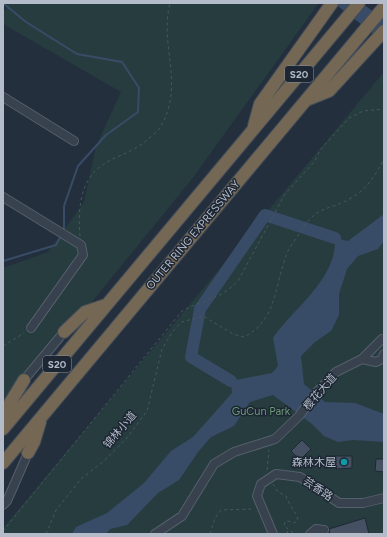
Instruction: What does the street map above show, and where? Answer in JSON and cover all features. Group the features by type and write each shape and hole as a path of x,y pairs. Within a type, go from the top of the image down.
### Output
{"highway":[{"path":"254,129 260,104 332,3"},
{"name":"OUTER RING EXPRESSWAY","path":"5,427 359,3"},
{"name":"OUTER RING EXPRESSWAY","path":"3,463 384,8"},
{"path":"306,100 329,90 384,31"},
{"path":"64,332 85,312 107,305"},
{"path":"5,427 10,403 24,380"},
{"path":"28,453 34,442 42,417"}],"street":[{"path":"377,3 384,8"},
{"path":"3,97 74,141"},
{"path":"3,197 81,245 83,255 32,328"},
{"path":"24,380 64,332"},
{"path":"362,359 383,340"},
{"name":"樱花大道","path":"155,534 182,516 214,464 234,452 275,439 299,416 316,393 336,372 362,359 376,362 383,358"},
{"path":"3,505 7,501 28,453"},
{"name":"芸香路","path":"271,478 276,474 300,477 339,503 363,503 384,498"},
{"path":"271,478 261,484 256,496 274,534"},
{"path":"310,534 316,529 324,530"}],"path":[{"path":"81,245 79,228 80,202 86,183 101,166 141,145 160,128 170,107 173,83 168,45 170,3"},
{"path":"3,531 182,311 200,302 216,298 227,292 238,281 285,194 315,162 320,150 349,118 363,111 384,109"},
{"name":"锦林小道","path":"46,534 56,510 80,479 104,461 126,440 147,411 162,349 173,332 182,322 203,316 233,334 244,337 252,333 264,322 271,310 277,281 286,254 309,219 317,211 352,198 372,182 384,159"},
{"path":"3,346 32,328"},
{"path":"270,441 267,472 273,485 278,492 286,496 290,507 297,516 298,520 294,523 288,521 285,522 284,526 295,534"},
{"path":"210,534 214,518 221,510 257,509 262,507"},
{"path":"287,534 288,530"}],"green space":[{"path":"9,3 318,4 192,179 3,411 3,268 48,252 84,202 96,146 121,92 3,24 3,13"},
{"name":"GuCun Park","path":"384,72 384,534 3,534 3,528"}],"water":[{"path":"334,3 362,3 384,20 384,42"},
{"path":"384,214 384,241 378,249 358,256 347,269 339,294 339,315 331,331 315,342 301,356 304,384 325,402 355,403 384,414 384,442 353,440 338,442 324,436 312,424 273,395 250,402 234,426 211,437 198,452 179,480 158,493 127,525 110,529 106,534 72,534 76,527 107,513 144,483 171,451 193,437 232,393 231,381 272,373 278,366 273,338 322,280 334,253 335,238 348,241"}],"building":[{"name":"森林木屋","path":"302,440 311,449 300,460 291,451"},
{"name":"森林木屋","path":"335,456 352,456 352,468 336,469"},
{"path":"376,459 384,459 384,472 375,471"},
{"path":"365,518 369,534 330,534 329,529"}],"waterway":[{"path":"3,3 26,22 77,54 122,62 139,88 138,112 106,135 78,166 64,206 63,232"},
{"path":"231,381 191,357 200,309 265,215 335,238"},
{"path":"3,261 56,245 61,236"}],"place":[{"name":"森林木屋","path":"344,462"}]}
